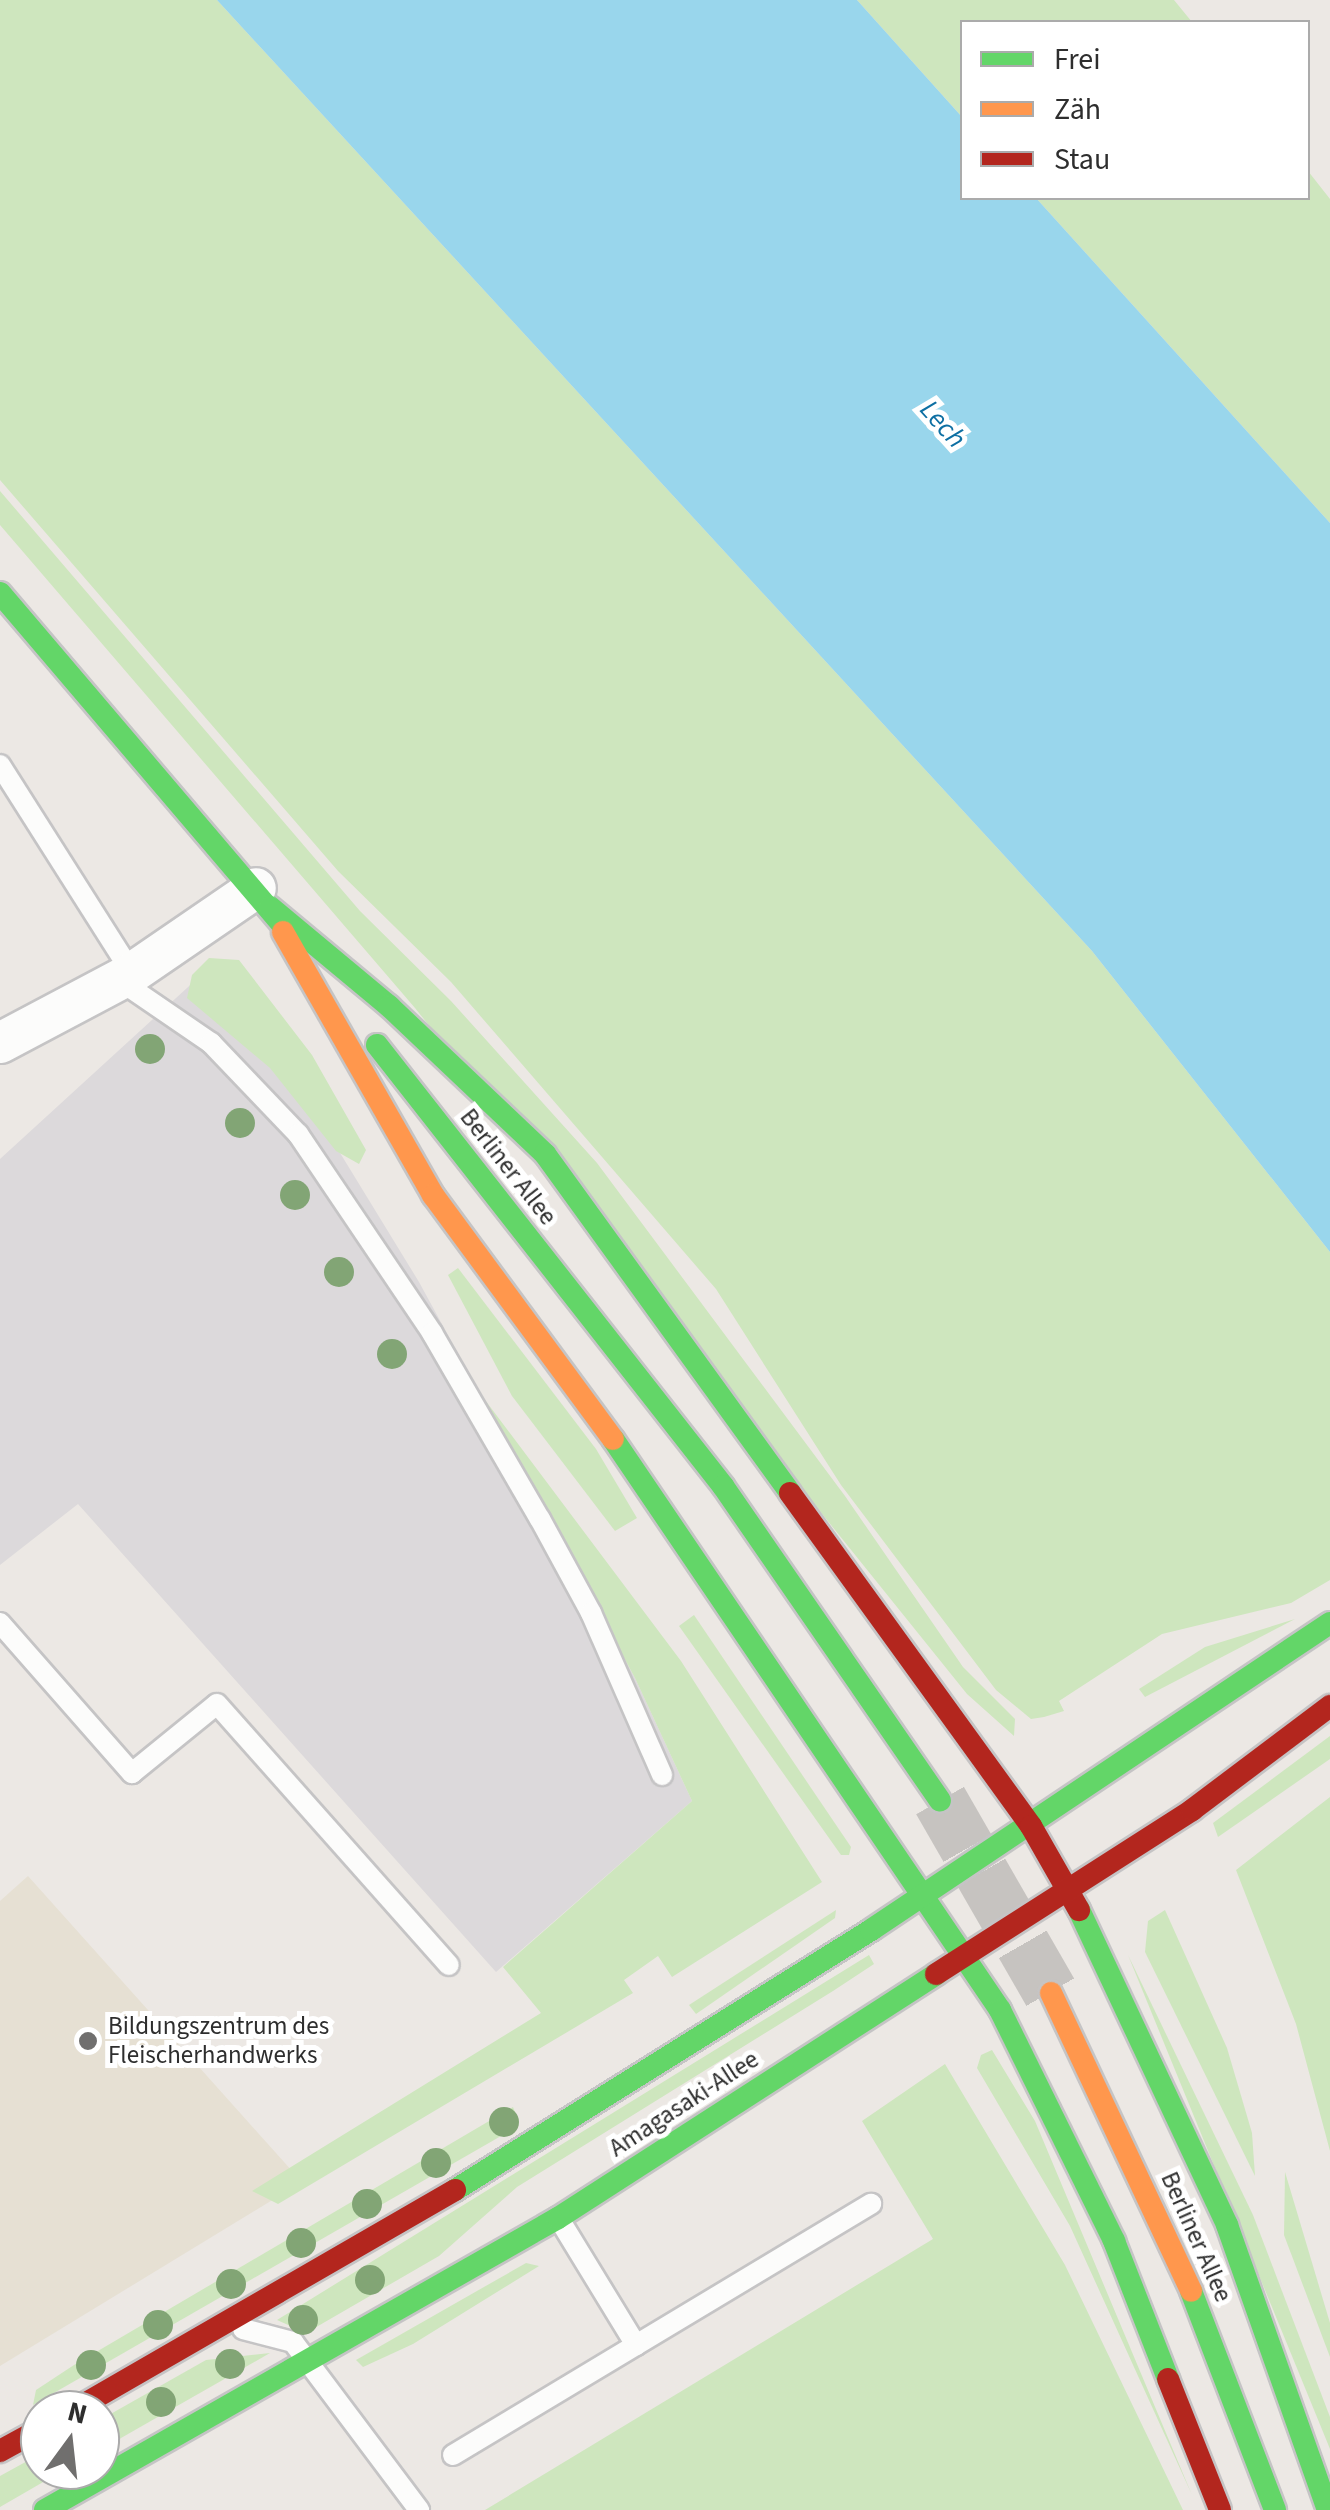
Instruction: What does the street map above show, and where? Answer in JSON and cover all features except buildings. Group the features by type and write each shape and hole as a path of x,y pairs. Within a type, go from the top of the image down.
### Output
{"main road":[{"name":"Berliner Allee","path":"0,593 263,898 723,1486 940,1800"},
{"path":"263,898 389,1006 546,1154 1031,1826 1068,1890 1226,2225 1328,2510"},
{"path":"263,898 433,1195 675,1523 1000,2010 1114,2241 1220,2510"},
{"name":"Amagasaki-Allee","path":"110,2390 343,2260 1031,1826 1330,1624"},
{"name":"Amagasaki-Allee","path":"44,2510 558,2218 1192,1810 1330,1706"},
{"name":"Berliner Allee","path":"1051,1994 1185,2274 1275,2510"}],"street":[{"path":"0,1043 263,898"}],"lane":[{"path":"0,765 125,976 211,1043 298,1134 432,1333 592,1613 662,1776"},
{"path":"0,1623 132,1773 217,1704 449,1965"},
{"path":"452,2455 871,2204"},
{"path":"558,2218 636,2345"},
{"path":"212,2333 267,2332 285,2337 307,2358 419,2510"}],"shaded area":[{"path":"211,966 304,1094 419,1282 635,1678 692,1801 496,1972 78,1504 0,1565 0,1159"},
{"name":"Bildungszentrum des Fleischerhandwerks","path":"28,1876 302,2182 0,2366 0,1901"}],"green space":[{"path":"0,0 217,0 1092,951 1330,1252 1330,1580 1291,1603 1162,1634 1059,1701 1064,1711 1031,1719 996,1690 841,1485 716,1289 451,982 338,871 0,480"},
{"path":"857,0 1174,0 1190,20 960,20 960,115"},
{"path":"1310,174 1330,199 1330,523 1038,200 1310,200"},
{"path":"0,491 360,911 451,1001 597,1163 845,1496 963,1667 1015,1719 1014,1736 967,1694 415,1008 0,525"},
{"path":"209,958 239,960 312,1055 366,1150 359,1164 336,1151 270,1068 187,998 192,975"},
{"path":"458,1268 596,1449 637,1518 615,1531 512,1396 448,1275"},
{"path":"482,1396 681,1661 822,1882 672,1977 658,1956 624,1980 633,1993 278,2204 252,2191 541,2013 503,1967 692,1801 635,1678"},
{"path":"694,1615 851,1847 849,1855 841,1855 679,1626"},
{"path":"1295,1619 1145,1697 1139,1689 1205,1647"},
{"path":"1330,1736 1330,1759 1218,1837 1213,1823"},
{"path":"1330,1797 1330,2151 1296,2024 1236,1870"},
{"path":"836,1910 835,1918 696,2014 689,2005"},
{"path":"1165,1910 1227,2048 1252,2133 1255,2176 1145,1952 1148,1921"},
{"path":"869,1955 874,1964 517,2187 439,2256 306,2333 277,2320"},
{"path":"1128,1955 1253,2215 1330,2417 1330,2449"},
{"path":"992,2050 1035,2121 1192,2495 1070,2226 977,2068 981,2055"},
{"path":"945,2064 1065,2265 1183,2510 485,2510 933,2239 862,2121"},
{"path":"513,2107 517,2117 508,2132 59,2390 36,2390"},
{"path":"1285,2172 1330,2323 1330,2357 1284,2235"},
{"path":"526,2263 539,2266 413,2344 363,2367 356,2360"},
{"path":"270,2353 120,2439 120,2409 206,2360"},
{"path":"20,2465 20,2490 29,2490 0,2507 0,2476"}],"water":[{"name":"Lech","path":"217,0 857,0 960,115 960,200 1038,200 1330,523 1330,1252 1092,951"}],"tunnel":[{"path":"940,1800 1051,1993"}],"traffic: fast":[{"path":"0,593 294,938"},
{"path":"270,907 389,1006 545,1154 790,1493"},
{"path":"377,1045 723,1486 940,1800"},
{"path":"613,1439 1000,2010 1114,2241 1168,2379"},
{"path":"455,2190 871,1930 1330,1623"},
{"path":"1079,1910 1227,2225 1328,2510"},
{"path":"45,2510 558,2218 936,1974"},
{"path":"1191,2291 1275,2510"}],"traffic: slow":[{"path":"283,932 433,1195 613,1439"},
{"path":"1051,1993 1191,2291"}],"traffic: jam":[{"path":"790,1493 1031,1826 1079,1910"},
{"path":"936,1974 1192,1810 1330,1706"},
{"path":"109,2390 455,2190"},
{"path":"1168,2379 1220,2510"},
{"path":"0,2451 20,2440"}],"place":[{"name":"Bildungszentrum des Fleischerhandwerks","path":"88,2041"}]}
